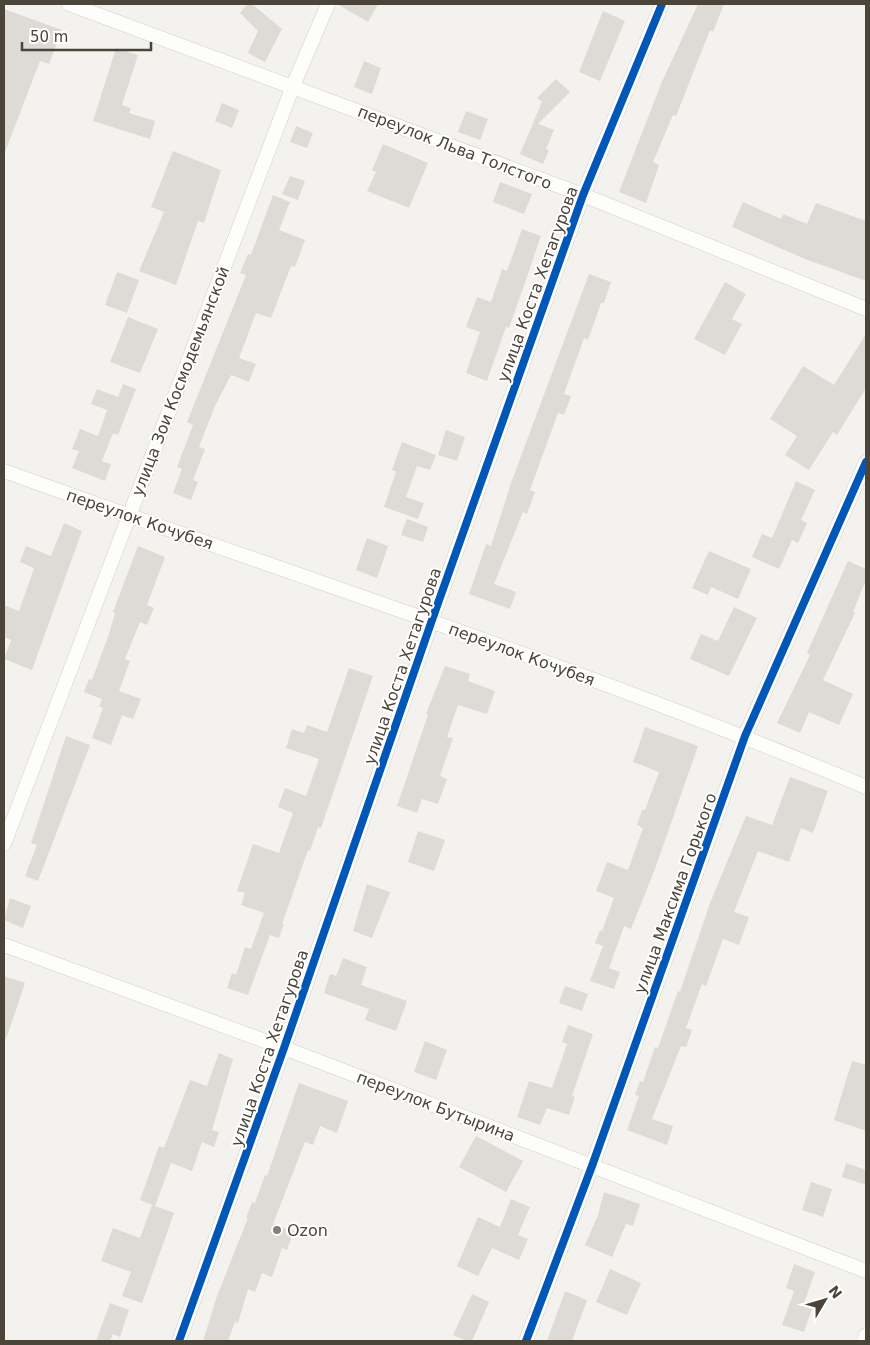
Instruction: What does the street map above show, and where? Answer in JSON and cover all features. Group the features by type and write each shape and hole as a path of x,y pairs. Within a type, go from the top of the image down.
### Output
{"street":[{"name":"переулок Льва Толстого","path":"69,4 583,195 866,309"},
{"name":"улица Зои Космодемьянской","path":"4,844 293,86 328,4"},
{"name":"улица Коста Хетагурова","path":"179,1341 284,1048 432,620 583,195 662,4"},
{"name":"улица Максима Горького","path":"526,1341 592,1166 746,736 866,462"},
{"name":"переулок Кочубея","path":"4,471 128,516 432,620 746,736 866,787"},
{"name":"переулок Бутырина","path":"4,945 284,1048 866,1271"},
{"path":"864,1341 866,1335"}],"building":[{"path":"247,4 252,4 282,29 265,62 248,53 258,31 240,13"},
{"path":"337,4 378,4 368,22"},
{"path":"698,4 724,4 713,32 710,30 676,116 673,115 653,162 659,165 646,203 619,192 661,84"},
{"path":"4,9 62,30 49,64 40,61 5,152"},
{"path":"603,11 625,21 600,81 579,72"},
{"path":"116,48 138,55 122,105 131,108 129,113 155,121 150,139 93,121"},
{"path":"364,61 381,68 372,94 354,87"},
{"path":"556,79 570,92 538,124 554,130 546,149 549,150 543,164 520,154 542,102 537,98"},
{"path":"222,103 239,110 232,128 215,121"},
{"path":"466,111 488,119 480,140 458,132"},
{"path":"296,126 313,133 307,148 290,142"},
{"path":"383,144 428,163 409,208 367,191 376,172 372,170"},
{"path":"173,151 221,170 204,223 198,221 176,285 139,271 164,212 151,207"},
{"path":"290,176 305,181 298,200 282,194"},
{"path":"500,182 532,194 524,214 493,202"},
{"path":"273,195 290,202 279,230 305,240 295,267 291,266 271,318 256,313 239,358 256,364 249,382 231,375 215,406 199,447 205,449 193,480 198,482 191,500 173,493 182,469 177,467 193,425 187,422 246,275 240,273 248,254 251,255"},
{"path":"743,202 781,219 783,214 807,224 816,203 866,221 866,281 805,259 732,227"},
{"path":"522,229 541,236 509,328 506,327 487,381 466,373 480,332 466,327 477,297 491,302 502,269 507,271"},
{"path":"117,272 139,280 127,313 105,305"},
{"path":"589,274 611,282 604,303 601,303 588,340 584,338 564,394 571,396 564,415 558,413 530,490 535,492 527,514 523,512 494,584 516,592 510,609 469,594 486,544 491,546 511,483"},
{"path":"725,282 746,294 732,319 742,324 725,355 694,339"},
{"path":"128,317 158,329 140,373 110,362"},
{"path":"866,334 866,388 837,435 833,432 809,470 785,455 797,436 770,419 803,366 834,385"},
{"path":"123,384 136,389 118,435 113,433 102,461 111,464 105,481 72,468 79,451 72,449 80,429 98,436 107,410 91,404 97,389 118,397"},
{"path":"446,430 465,437 457,461 438,455"},
{"path":"402,442 436,455 430,470 417,466 406,497 424,503 418,519 384,507 396,472 392,470"},
{"path":"796,481 815,490 801,520 807,523 798,543 792,540 779,569 752,557 762,534 772,538"},
{"path":"407,519 428,527 423,542 401,535"},
{"path":"64,523 82,531 32,670 4,659 11,640 4,637 4,605 19,611 34,568 20,562 26,546 51,556"},
{"path":"367,538 388,546 377,578 356,570"},
{"path":"138,546 165,557 147,605 154,608 147,625 140,622 125,659 130,661 119,691 141,699 133,719 122,715 111,745 92,738 103,708 99,706 102,699 84,692 89,679 92,680 109,634 115,613 113,612"},
{"path":"709,551 751,569 738,599 711,587 708,595 692,588"},
{"path":"848,561 866,569 866,580 853,612 855,613 823,680 853,694 839,725 809,712 800,733 777,723 810,655 807,653"},
{"path":"734,607 757,618 729,676 690,659 701,634 718,641"},
{"path":"445,666 470,674 468,681 495,691 487,714 458,705 447,737 453,738 440,776 447,779 438,804 422,799 417,813 397,806 428,715 426,714"},
{"path":"349,668 373,676 321,828 318,827 310,851 308,850 282,924 284,924 279,938 270,935 248,995 227,988 232,973 236,975 245,947 251,949 264,913 241,905 245,893 237,891 253,844 279,853 293,813 278,807 285,788 306,796 319,759 286,748 292,729 304,733 307,725 327,732"},
{"path":"645,727 698,746 655,869 631,929 624,926 609,968 620,972 614,989 590,981 603,946 595,943 600,930 602,931 614,898 596,891 607,862 628,870 643,828 637,825 642,810 645,810 659,772 633,762"},
{"path":"66,736 90,745 38,881 25,876 37,845 31,843"},
{"path":"790,777 828,791 813,833 801,828 789,862 758,851 734,912 749,917 739,945 723,939 706,986 702,984 686,1028 692,1030 686,1047 681,1046 652,1119 673,1126 667,1145 627,1130 639,1096 635,1095 640,1081 643,1082 655,1047 658,1048 678,991 680,992 710,903 746,816 772,825"},
{"path":"418,831 445,840 434,871 408,862"},
{"path":"367,884 390,892 372,938 353,931"},
{"path":"10,898 31,906 23,928 4,920"},
{"path":"343,958 367,967 361,985 407,1001 396,1031 365,1020 369,1009 324,993 330,974 336,976"},
{"path":"4,976 25,983 6,1039 4,1039"},
{"path":"565,986 588,994 582,1011 559,1003"},
{"path":"568,1025 593,1034 572,1096 575,1097 569,1115 547,1108 540,1125 517,1117 529,1081 552,1088 567,1044 562,1042"},
{"path":"425,1041 447,1050 436,1080 414,1072"},
{"path":"219,1053 233,1059 212,1130 219,1132 214,1147 202,1142 192,1171 171,1163 155,1206 140,1200 159,1146 164,1148 190,1080 207,1086"},
{"path":"852,1061 866,1065 866,1131 834,1120"},
{"path":"299,1083 348,1101 337,1133 320,1126 313,1145 305,1142 273,1224 294,1231 287,1250 282,1248 272,1277 262,1273 255,1292 248,1289 238,1323 235,1322 228,1341 203,1341 217,1296 248,1218 246,1218 252,1202 255,1203 265,1175 267,1176"},
{"path":"476,1136 523,1161 506,1192 459,1167"},
{"path":"846,1163 866,1170 866,1185 842,1177"},
{"path":"811,1182 832,1189 823,1217 802,1210"},
{"path":"604,1192 640,1204 633,1226 626,1224 612,1257 585,1245 598,1215"},
{"path":"511,1199 530,1207 518,1235 528,1239 519,1260 492,1248 478,1276 457,1266 478,1217 500,1227"},
{"path":"152,1205 174,1213 142,1303 122,1296 131,1272 101,1261 113,1228 140,1238"},
{"path":"794,1264 815,1272 803,1306 812,1309 804,1332 782,1325 794,1291 786,1288"},
{"path":"610,1269 641,1283 627,1315 596,1302"},
{"path":"565,1291 587,1300 572,1341 547,1341"},
{"path":"472,1294 489,1302 472,1341 467,1341 453,1335"},
{"path":"110,1303 129,1310 120,1337 113,1334 110,1341 96,1341"}],"cycle path":[{"path":"179,1341 284,1048 432,620 583,195 662,4"},
{"path":"526,1341 592,1166 745,736 866,462"}],"place":[{"name":"Ozon","path":"277,1230"}]}
